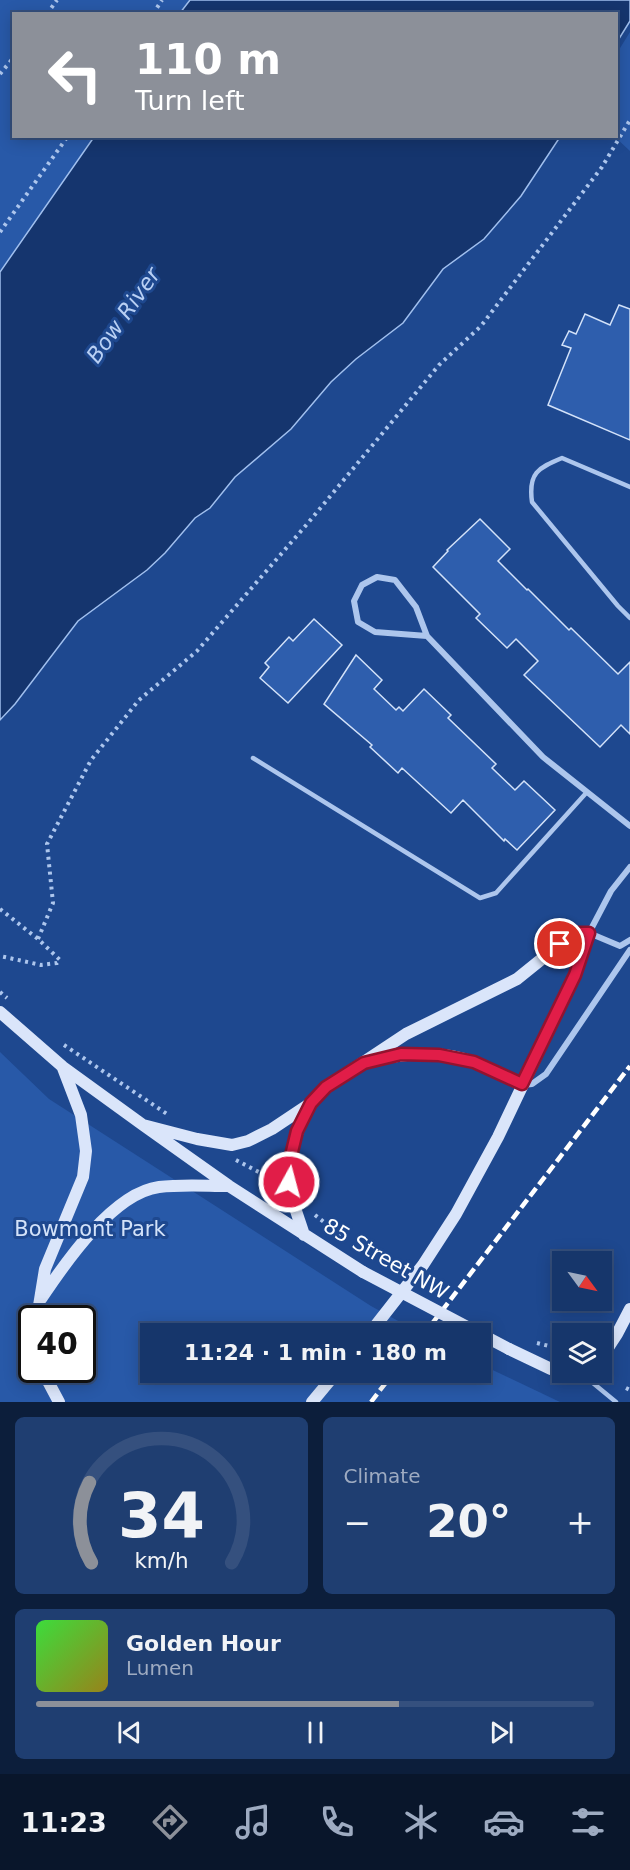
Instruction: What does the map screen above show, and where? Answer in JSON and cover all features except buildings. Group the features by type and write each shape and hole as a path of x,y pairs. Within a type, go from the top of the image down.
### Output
{"street":[{"path":"427,636 375,632 358,622 354,602 362,585 377,577 395,580 416,607 427,636 543,757 630,826"},
{"path":"378,1323 423,1265 456,1215 498,1137 575,975 589,933 611,891 630,867"},
{"path":"143,1125 231,1145 248,1141 272,1129 311,1103 326,1087 406,1034 517,979 574,933 589,933 620,946 630,940"},
{"path":"364,1063 401,1054 439,1055 474,1062 522,1084 532,1084 546,1074 630,950"},
{"name":"85 Street NW","path":"0,1012 63,1067 229,1186 304,1235 363,1272 552,1369"},
{"path":"39,1303 45,1269 82,1177 86,1151 81,1115 63,1067"},
{"path":"304,1235 289,1182 289,1164 297,1131 311,1103"},
{"path":"39,1303 82,1242 124,1201 157,1187 229,1186"},
{"path":"612,1342 630,1309"},
{"path":"49,1383 59,1402"},
{"path":"312,1402 328,1383"}],"lane":[{"path":"630,487 562,458 541,466 530,486 532,502 630,618"},
{"path":"253,758 480,898 496,893 587,792"},
{"path":"592,1383 616,1402"}],"path":[{"path":"0,75 12,60"},
{"path":"38,939 53,903 47,844 92,760 139,700 197,651 308,524 439,365 481,326 602,167 630,120"},
{"path":"0,232 67,138"},
{"path":"0,909 60,960 57,963 41,965 0,956"},
{"path":"0,992 8,999"},
{"path":"60,1042 171,1117"},
{"path":"232,1152 234,1159 272,1179 281,1181"},
{"path":"310,1209 332,1230 357,1248"},
{"path":"532,1342 552,1347"}],"green space":[{"path":"0,0 190,0 181,12 12,12 12,138 93,138 0,272"},
{"path":"630,32 630,151 616,138 618,138 618,51"},
{"name":"Bowmont Park","path":"0,1052 49,1099 371,1306 402,1323 140,1323 140,1383 491,1383 491,1369 560,1402 0,1402"}],"water":[{"path":"190,0 630,0 630,21 618,40 618,12 181,12"},
{"name":"Bow River","path":"93,138 559,138 521,196 484,239 443,269 403,323 356,359 331,382 291,429 235,477 210,508 195,518 147,570 78,621 15,704 0,720 0,272"}],"railway":[{"path":"432,1323 630,1066"},
{"path":"371,1402 386,1383"}],"route":[{"path":"289,1182 289,1164 297,1131 311,1103 326,1087 364,1063 401,1054 439,1055 474,1062 522,1084 575,975 589,933 574,933 560,944"}]}
